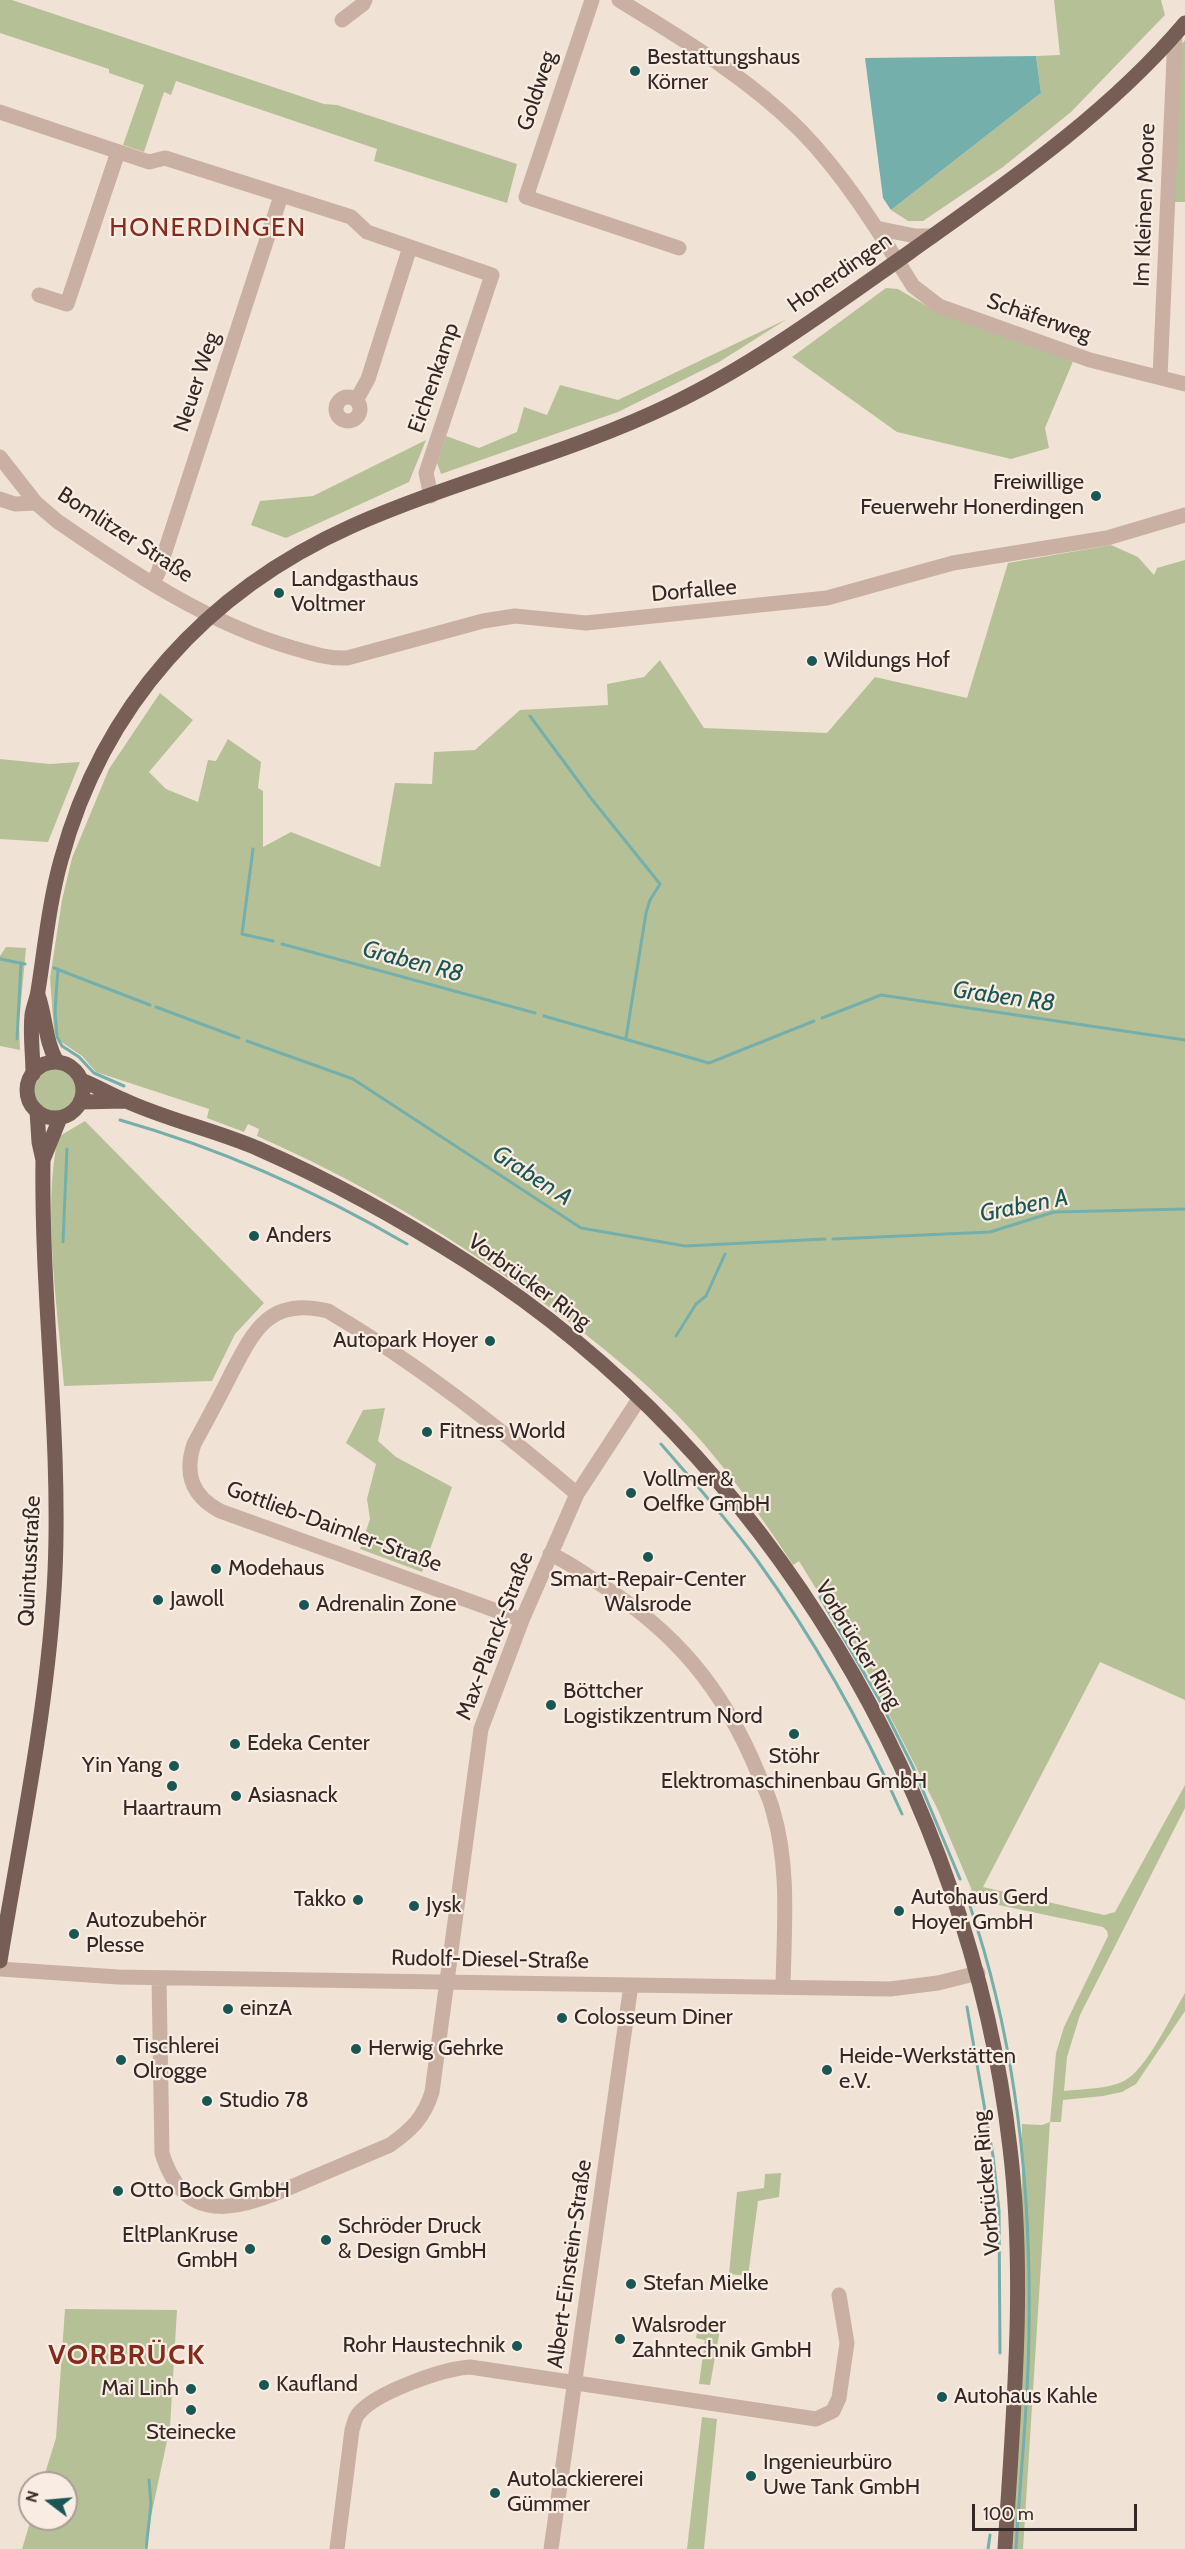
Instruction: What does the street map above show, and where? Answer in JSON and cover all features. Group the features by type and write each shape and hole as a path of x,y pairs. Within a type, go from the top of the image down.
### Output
{"main road":[{"name":"Honerdingen","path":"33,1074 32,1013 38,995 45,935 61,861 98,764 122,720 145,685 209,617 258,578 318,543 431,496 598,436 673,404 788,337 933,236 1060,141 1139,72 1185,23"},
{"path":"38,995 44,1012 48,1042 57,1062"},
{"path":"57,1062 71,1068 81,1080 83,1092 80,1102 72,1112 60,1118 44,1116 37,1111 31,1105 27,1089 33,1074 43,1065 57,1062"},
{"name":"Vorbrücker Ring","path":"81,1080 125,1101 248,1145 341,1188 513,1293 570,1338 639,1399 694,1455 753,1527 830,1637 871,1707 925,1820 978,1973 998,2064 1011,2149 1015,2201 1016,2354 1005,2549"},
{"name":"Vorbrücker Ring","path":"80,1102 125,1101"},
{"name":"Quintusstraße","path":"0,1962 37,1739 55,1572 56,1489 43,1160 37,1111"},
{"name":"Quintusstraße","path":"43,1160 60,1118"}],"street":[{"path":"342,20 365,0"},
{"name":"Goldweg","path":"592,0 526,197 679,248"},
{"name":"Schäferweg","path":"620,0 720,65 778,109 811,142 876,228 914,286 939,306 1090,360 1185,384"},
{"name":"Im Kleinen Moore","path":"1160,377 1175,35"},
{"path":"0,112 149,162 165,158 351,217 367,232 410,247 368,379 357,399"},
{"path":"39,295 67,304 118,152"},
{"name":"Neuer Weg","path":"153,582 162,562 281,196"},
{"path":"876,228 915,236 933,236"},
{"name":"Eichenkamp","path":"410,247 492,275 426,473 431,496"},
{"name":"Bomlitzer Straße","path":"0,457 36,503 81,538 209,617"},
{"path":"0,499 15,504 36,503"},
{"name":"Dorfallee","path":"209,617 254,637 330,659 347,658 483,621 515,616 586,623 761,607 827,598 953,563 1107,538 1185,515"},
{"name":"Gottlieb-Daimler-Straße","path":"522,1620 220,1511 200,1497 193,1485 190,1458 194,1444 253,1332 275,1313 295,1307 315,1308 328,1311 404,1357 488,1419 577,1494"},
{"name":"Max-Planck-Straße","path":"159,1978 162,2153 167,2169 190,2195 201,2202 223,2207 254,2203 390,2145 410,2132 427,2107 432,2092 481,1729 522,1620 577,1494 639,1399"},
{"path":"550,1554 617,1594 650,1619 686,1653 715,1689 741,1732 773,1811 782,1858 785,1898 783,1988"},
{"name":"Rudolf-Diesel-Straße","path":"0,1969 159,1978 783,1988 901,1988 978,1973"},
{"name":"Albert-Einstein-Straße","path":"551,2549 631,1985"},
{"path":"337,2549 352,2430 357,2415 370,2403 449,2368 470,2367 816,2419 823,2418 837,2405 847,2343 839,2295"}],"green space":[{"path":"0,0 12,0 324,104 337,105 517,164 507,203 374,161 377,149 176,81 171,95 164,92 144,152 123,145 144,85 109,73 109,69 0,33"},
{"path":"1054,0 1161,0 1165,15 1071,112 1003,167 923,221 908,221 891,210 1041,93 1036,56 1060,55"},
{"path":"1185,40 1185,202 1169,202 1181,45"},
{"path":"886,288 898,289 937,312 1074,359 1045,428 1049,448 1011,459 897,432 792,357"},
{"path":"787,319 719,362 618,412 441,474 437,463 446,436 479,448 517,432 524,407 547,415 560,385 618,400"},
{"path":"426,440 409,482 286,538 251,525 260,501 313,496"},
{"path":"1111,545 1138,557 1154,575 1157,568 1185,560 1185,1700 1100,1662 983,1887 1104,1915 1115,1912 1185,1785 1185,1808 1080,2015 1067,2057 1064,2091 1103,2087 1124,2081 1133,2075 1150,2054 1185,1993 1185,2011 1136,2084 1122,2092 1063,2100 1061,2122 1050,2122 1056,2053 1064,2027 1108,1936 1107,1931 1103,1927 989,1903 978,1903 974,1907 971,1888 938,1810 850,1638 847,1639 799,1561 793,1565 739,1488 684,1422 619,1361 573,1325 428,1225 328,1169 257,1136 259,1129 248,1124 244,1132 207,1118 209,1109 96,1072 82,1056 60,1041 54,1032 50,978 62,900 72,858 109,769 160,693 193,720 149,772 166,789 198,802 208,760 216,761 228,739 261,762 258,788 263,791 263,847 291,832 380,867 395,783 432,784 434,752 475,750 520,710 608,705 607,684 644,677 660,660 704,728 827,733 875,677 967,698 1008,563"},
{"path":"0,759 50,764 80,762 48,842 0,839"},
{"path":"6,947 26,948 19,1023 20,1050 0,1046 0,956"},
{"path":"55,1068 70,1075 77,1090 70,1105 55,1112 40,1105 33,1090 40,1075"},
{"path":"85,1121 264,1303 235,1334 212,1381 64,1386 51,1228 53,1166 58,1137"},
{"path":"385,1408 378,1441 396,1457 452,1487 422,1572 360,1549 370,1519 367,1499 376,1464 346,1443 363,1410"},
{"path":"1050,2122 1023,2549 1013,2549 1022,2352 1022,2124 1042,2125"},
{"path":"781,2173 779,2197 758,2201 748,2276 729,2274 737,2192 764,2188 765,2174"},
{"path":"65,2309 177,2310 170,2427 144,2549 22,2549 27,2531 78,2531 78,2471 46,2471 56,2438"},
{"path":"699,2322 721,2324 710,2385 699,2384 705,2340 696,2338"},
{"path":"702,2417 717,2419 704,2549 687,2549"}],"water":[{"path":"1036,56 1041,93 891,210 883,198 865,58"}],"waterway":[{"path":"530,716 590,797 660,884 650,900 646,913 626,1038"},
{"name":"Graben R8","path":"253,849 242,934 273,941"},
{"name":"Graben R8","path":"282,944 535,1013"},
{"name":"Graben A","path":"0,959 25,964"},
{"path":"17,1039 21,963"},
{"name":"Graben A","path":"54,968 150,1005"},
{"path":"58,969 55,1011 57,1037 62,1046 79,1057 94,1073 124,1086"},
{"name":"Graben R8","path":"822,1018 881,995 1185,1040"},
{"name":"Graben A","path":"156,1007 239,1038"},
{"name":"Graben R8","path":"544,1016 709,1063 814,1021"},
{"name":"Graben A","path":"247,1041 353,1079 581,1228 685,1246 825,1239"},
{"path":"120,1120 195,1144 268,1173 338,1206 407,1244"},
{"path":"63,1242 67,1149"},
{"name":"Graben A","path":"833,1239 990,1232 1054,1212 1185,1209"},
{"path":"676,1336 696,1304 706,1296 725,1254"},
{"path":"661,1444 746,1545 778,1590 818,1652 854,1715 902,1814"},
{"path":"820,1597 879,1699 913,1767 960,1879"},
{"path":"970,1906 986,1957 1009,2061 1017,2114 1027,2220 1029,2355 1016,2549"},
{"path":"967,2007 993,2156 999,2211 1000,2353"},
{"path":"146,2549 151,2504 149,2480"},
{"path":"988,2549 990,2535"}],"place":[{"name":"Bestattungshaus Körner","path":"635,71"},
{"name":"Freiwillige Feuerwehr Honerdingen","path":"1096,496"},
{"name":"Landgasthaus Voltmer","path":"279,593"},
{"name":"Wildungs Hof","path":"812,661"},
{"name":"Anders","path":"254,1236"},
{"name":"Autopark Hoyer","path":"490,1341"},
{"name":"Fitness World","path":"427,1432"},
{"name":"Vollmer & Oelfke GmbH","path":"631,1493"},
{"name":"Smart-Repair-Center Walsrode","path":"648,1557"},
{"name":"Modehaus","path":"216,1569"},
{"name":"Jawoll","path":"158,1600"},
{"name":"Adrenalin Zone","path":"304,1605"},
{"name":"Böttcher Logistikzentrum Nord","path":"551,1705"},
{"name":"Stöhr Elektromaschinenbau GmbH","path":"794,1734"},
{"name":"Edeka Center","path":"235,1744"},
{"name":"Yin Yang","path":"174,1766"},
{"name":"Haartraum","path":"172,1786"},
{"name":"Asiasnack","path":"236,1796"},
{"name":"Takko","path":"358,1900"},
{"name":"Jysk","path":"414,1906"},
{"name":"Autohaus Gerd Hoyer GmbH","path":"899,1911"},
{"name":"Autozubehör Plesse","path":"74,1934"},
{"name":"einzA","path":"228,2009"},
{"name":"Colosseum Diner","path":"562,2018"},
{"name":"Herwig Gehrke","path":"356,2049"},
{"name":"Tischlerei Olrogge","path":"121,2060"},
{"name":"Heide-Werkstätten e.V.","path":"827,2070"},
{"name":"Studio 78","path":"207,2101"},
{"name":"Otto Bock GmbH","path":"118,2191"},
{"name":"Schröder Druck & Design GmbH","path":"326,2240"},
{"name":"EltPlanKruse GmbH","path":"250,2249"},
{"name":"Stefan Mielke","path":"631,2284"},
{"name":"Walsroder Zahntechnik GmbH","path":"620,2339"},
{"name":"Rohr Haustechnik","path":"517,2346"},
{"name":"Kaufland","path":"264,2385"},
{"name":"Mai Linh","path":"191,2389"},
{"name":"Autohaus Kahle","path":"942,2397"},
{"name":"Steinecke","path":"191,2410"},
{"name":"Ingenieurbüro Uwe Tank GmbH","path":"751,2476"},
{"name":"Autolackiererei Gümmer","path":"495,2493"}],"district":[{"name":"HONERDINGEN","path":"208,228"},
{"name":"VORBRÜCK","path":"127,2356"}]}
